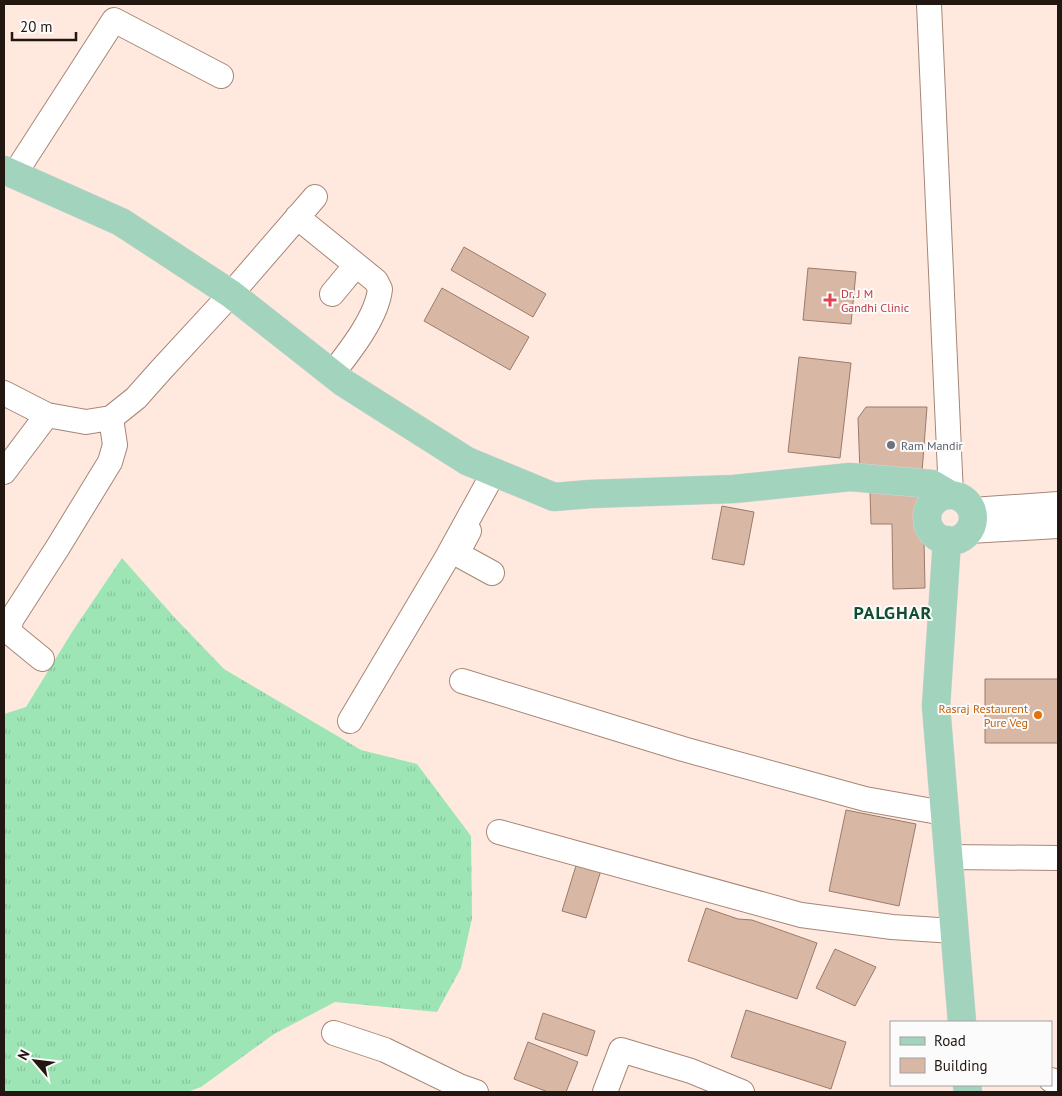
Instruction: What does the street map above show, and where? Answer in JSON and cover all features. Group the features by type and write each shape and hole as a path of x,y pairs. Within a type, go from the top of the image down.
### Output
{"main road":[{"path":"9,173 121,222 231,294 344,384 467,461 554,497 734,489 850,477 932,484 960,519 936,706 962,1021"}],"street":[{"path":"929,4 960,519"},
{"path":"9,173 114,20 221,76"},
{"path":"4,393 47,415 86,422 111,418 136,398 231,294 315,197"},
{"path":"298,217 376,281 380,289 372,316 332,374"},
{"path":"332,294 356,265"},
{"path":"4,472 47,415"},
{"path":"42,659 9,632 11,620 110,462 115,445 111,418"},
{"path":"492,573 461,556 459,550 497,473"},
{"path":"350,721 497,473"},
{"path":"960,519 1058,504"},
{"path":"960,519 1058,526"},
{"path":"462,681 683,749 865,799 944,814"},
{"path":"499,832 801,915 892,927 954,930"},
{"path":"948,857 1058,858"},
{"path":"334,1033 385,1050 459,1086 476,1092"},
{"path":"605,1092 621,1050 691,1071 742,1092"}],"green space":[{"path":"122,558 175,618 224,669 361,750 417,764 471,836 472,918 461,968 437,1012 335,1002 274,1034 201,1087 187,1092 4,1092 4,714 26,707 72,632"}],"building":[{"path":"464,247 546,294 533,317 451,270"},
{"path":"808,268 856,272 851,324 803,320"},
{"path":"442,288 529,337 510,370 424,321"},
{"path":"799,357 851,363 840,458 788,452"},
{"name":"Ram Mandir","path":"866,407 927,407 922,472 860,472 858,418"},
{"path":"923,490 925,588 893,589 892,524 871,524 870,491"},
{"path":"722,506 754,512 744,565 712,559"},
{"path":"985,679 1058,679 1058,743 985,743"},
{"path":"846,810 916,824 899,906 829,891"},
{"path":"579,856 603,864 586,918 562,911"},
{"path":"706,908 738,919 752,920 817,943 797,999 688,961"},
{"path":"835,949 876,967 855,1006 816,988"},
{"path":"746,1010 846,1042 831,1089 731,1057"},
{"path":"543,1013 595,1031 587,1056 535,1039"},
{"path":"528,1042 578,1062 566,1092 548,1092 514,1079"}],"place":[{"name":"Dr. J M Gandhi Clinic","path":"830,300"},
{"name":"Ram Mandir","path":"891,445"},
{"name":"Rasraj Restaurent Pure Veg","path":"1038,715"}],"district":[{"name":"PALGHAR","path":"893,612"}]}
